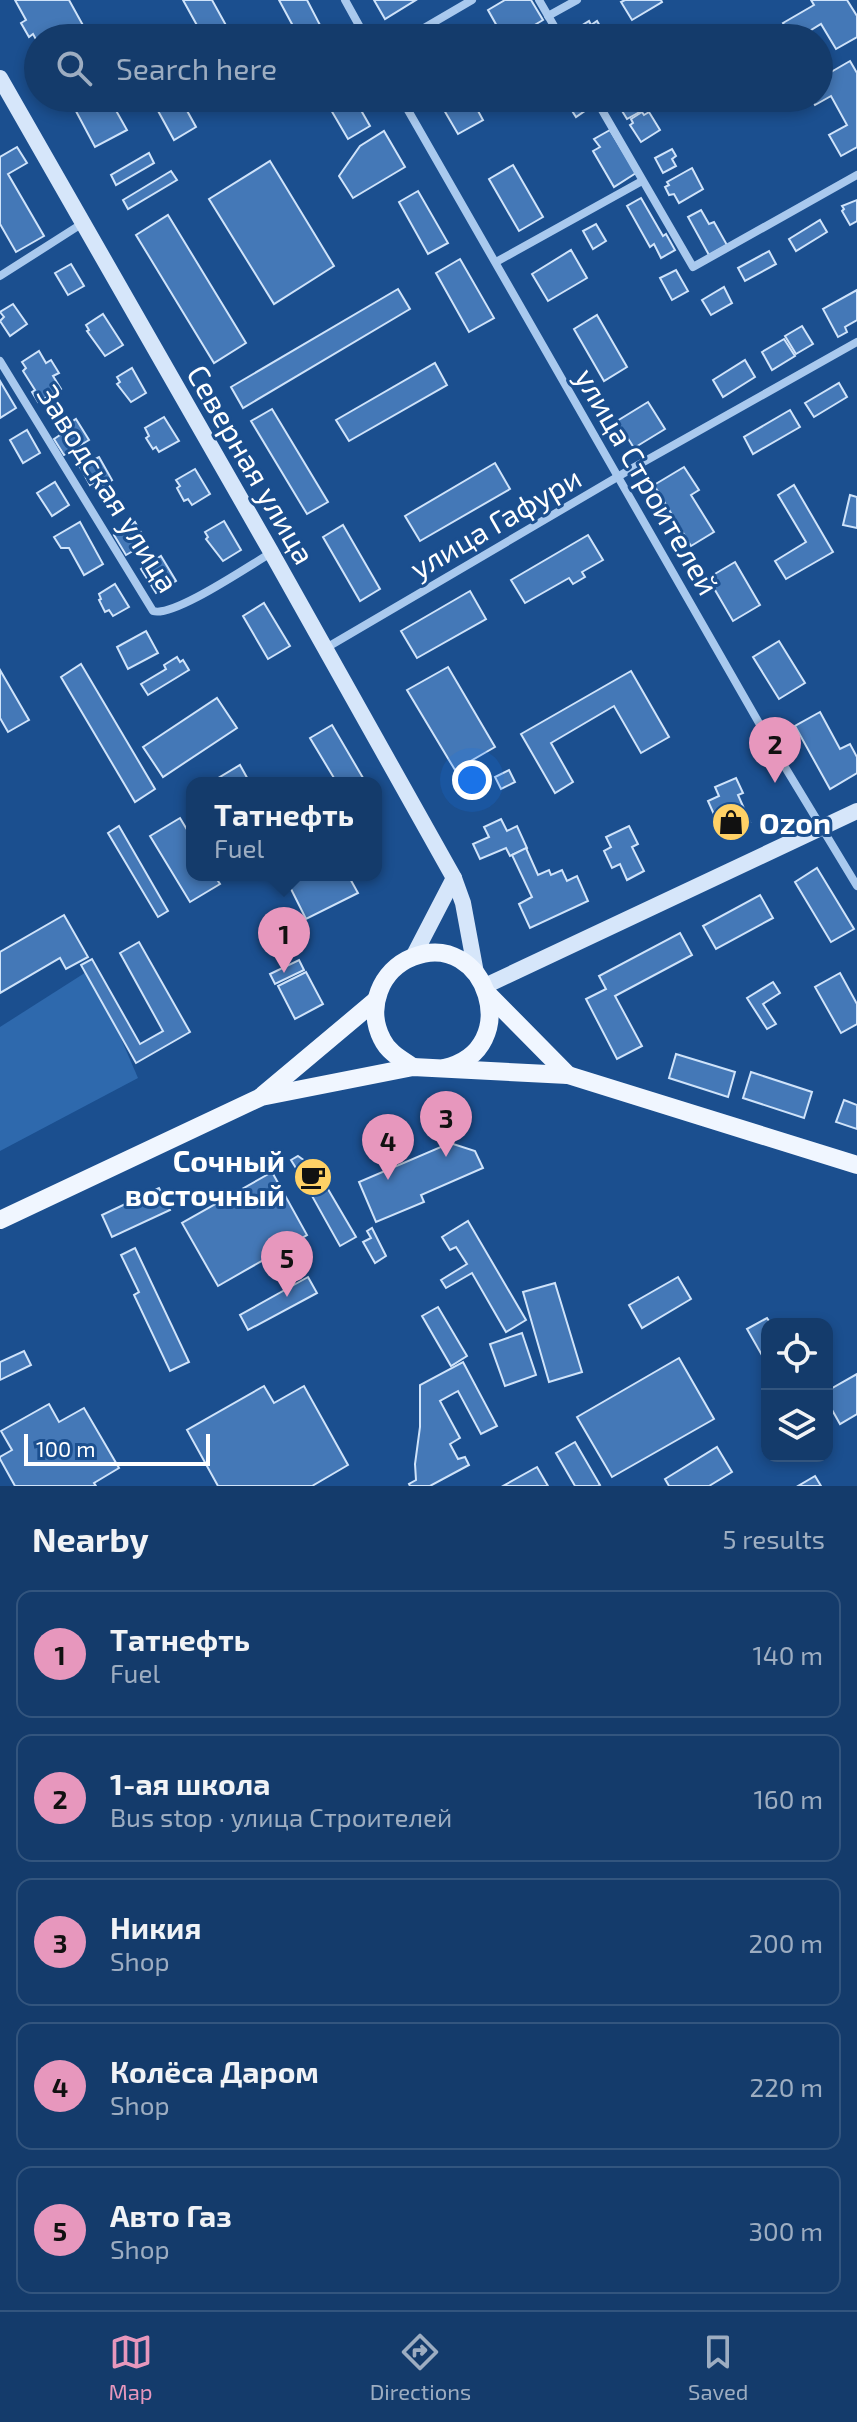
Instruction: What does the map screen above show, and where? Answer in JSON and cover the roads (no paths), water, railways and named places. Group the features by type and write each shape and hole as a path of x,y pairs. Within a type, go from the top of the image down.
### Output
{"main road":[{"path":"413,1067 395,1057 382,1041 375,1022 375,1001 383,982 396,967 413,957 430,953 447,955 463,962 568,1075"},
{"path":"437,1070 462,1062 481,1045 490,1021 483,985"},
{"path":"261,1097 375,1001"},
{"path":"0,1220 261,1097 413,1067 568,1075 857,1165"}],"street":[{"path":"345,0 358,24"},
{"path":"431,24 472,0"},
{"path":"539,0 553,24"},
{"path":"548,16 577,0"},
{"name":"Северная улица","path":"0,78 272,552 454,878 483,985"},
{"name":"улица Строителей","path":"409,112 771,744 857,886"},
{"path":"603,112 693,267 857,175"},
{"path":"496,262 642,181"},
{"path":"0,276 83,223"},
{"name":"улица Гафури","path":"325,649 857,342"},
{"name":"Заводская улица","path":"0,361 153,611 160,614 169,612 272,552"},
{"path":"483,985 857,811"},
{"path":"413,957 454,878"}],"place":[{"name":"1-ая школа","path":"775,783"},
{"name":"Ozon","path":"731,822"},
{"name":"Татнефть","path":"284,973"},
{"name":"Никия","path":"446,1157"},
{"name":"Сочный восточный","path":"313,1177"},
{"name":"Колёса Даром","path":"388,1180"},
{"name":"Авто Газ","path":"287,1297"}]}
